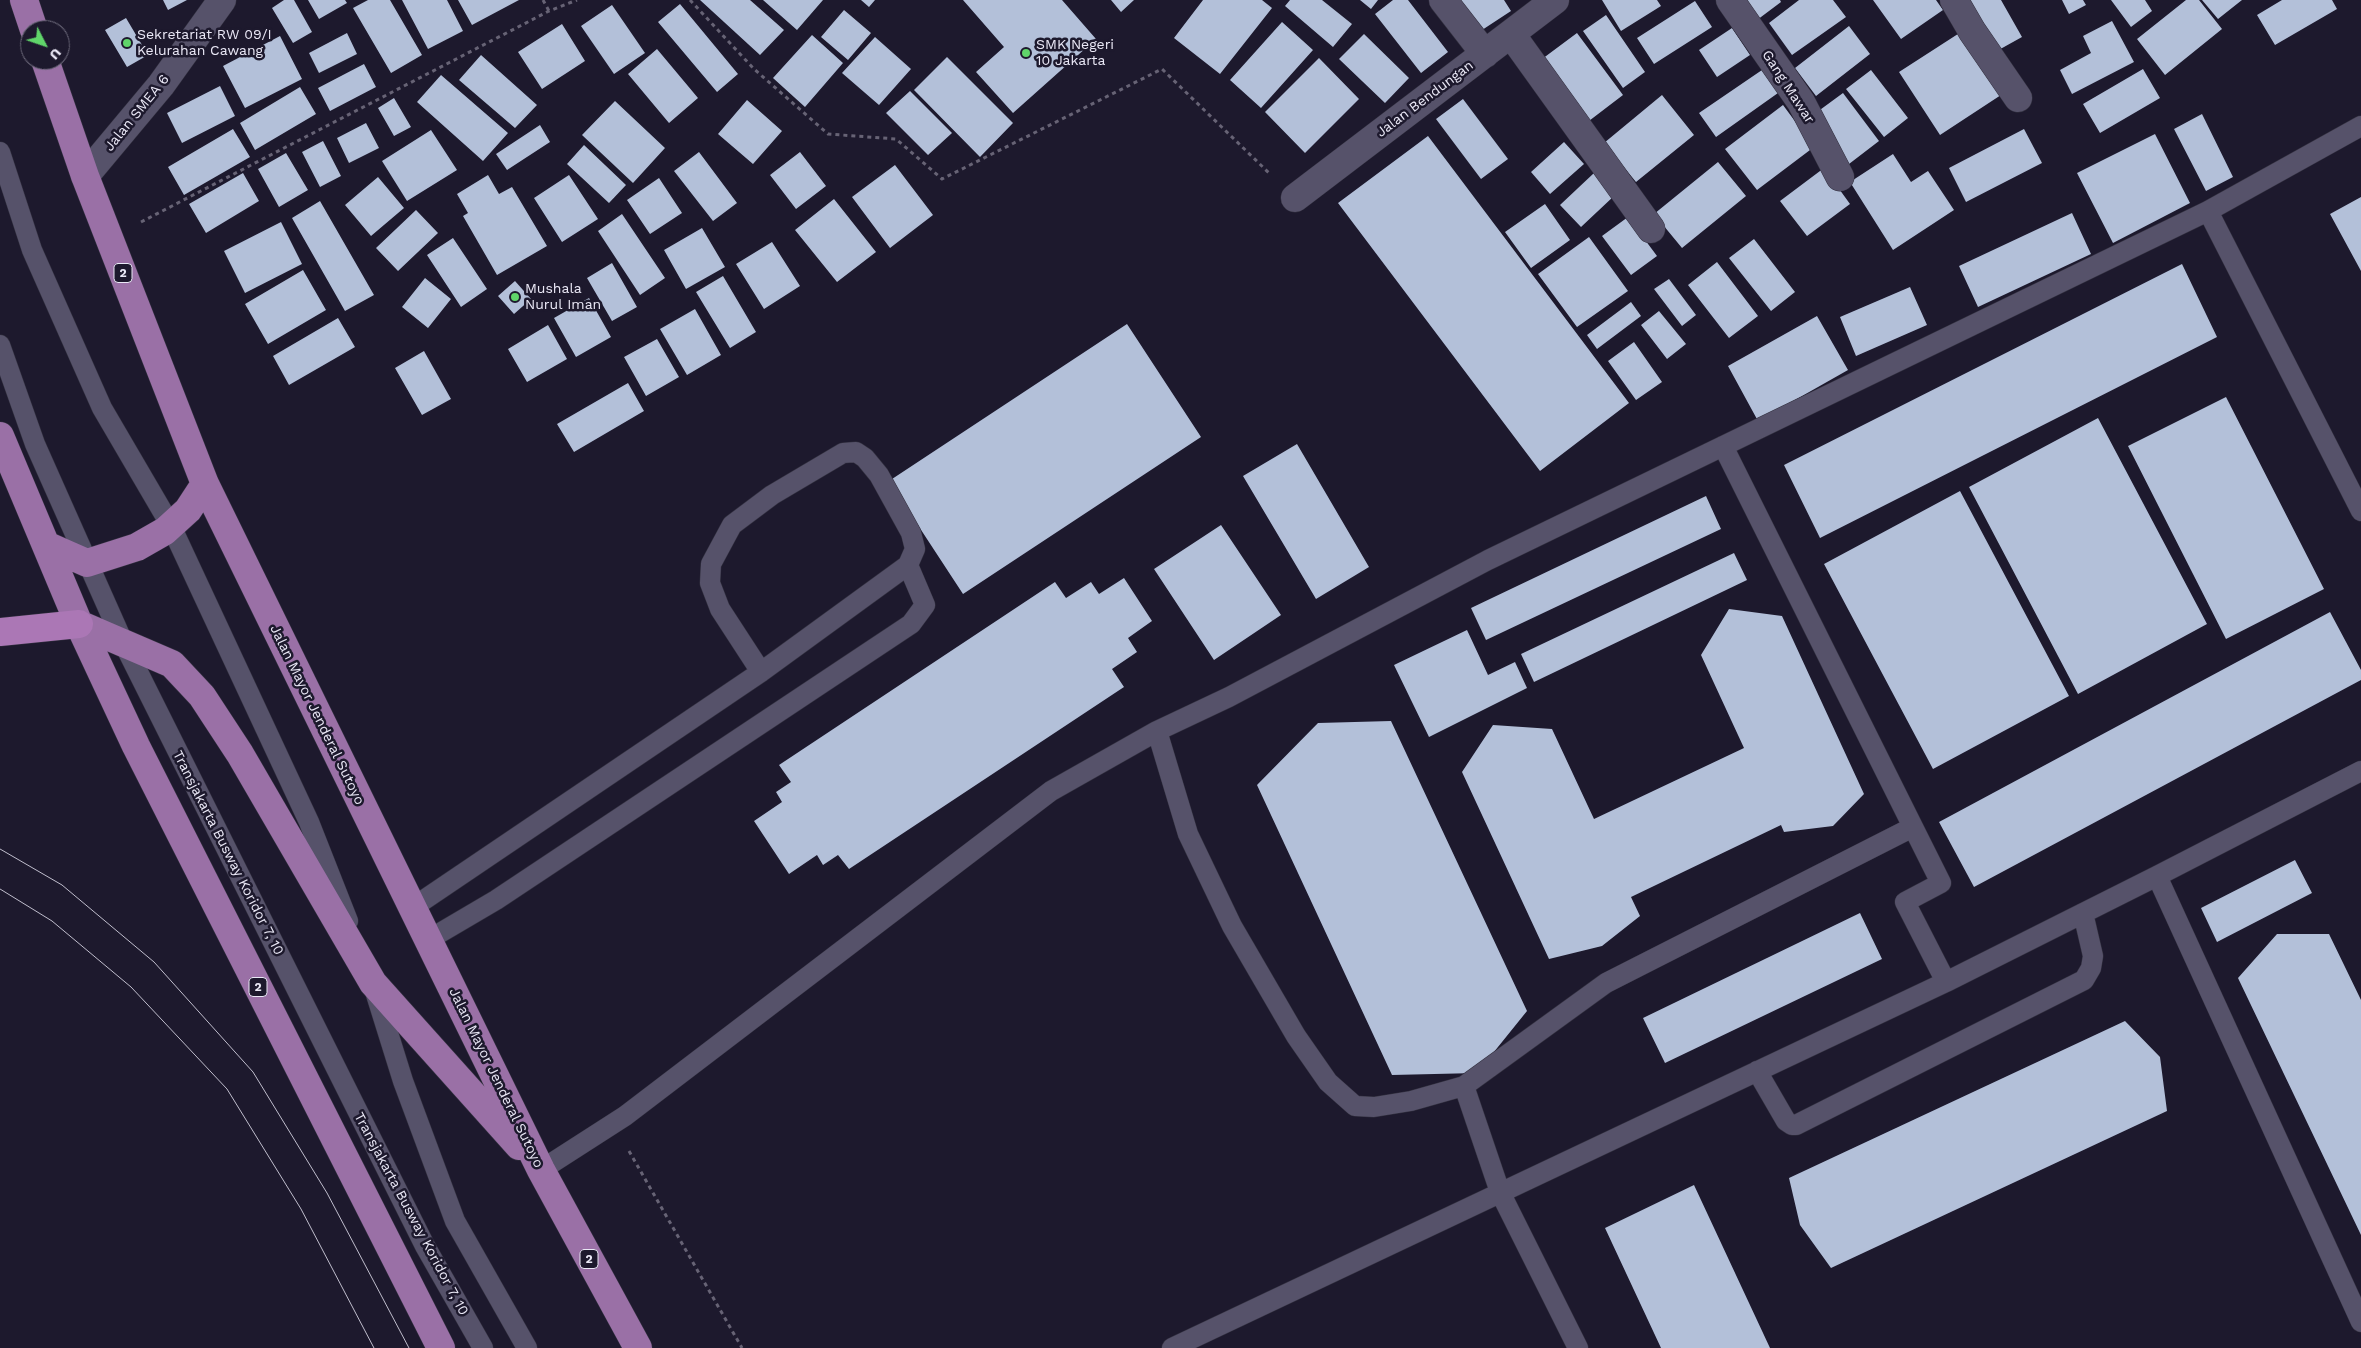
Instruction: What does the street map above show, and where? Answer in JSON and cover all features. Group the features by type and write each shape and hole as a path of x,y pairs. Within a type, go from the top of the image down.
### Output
{"highway":[{"path":"24,0 31,20"},
{"name":"Jalan Mayor Jenderal Sutoyo","path":"48,70 85,176 205,484 541,1170 638,1348"},
{"name":"2","path":"0,436 79,624 136,746 441,1348"},
{"path":"46,545 87,563 137,547 171,526 188,510 205,484"},
{"path":"0,632 79,624 172,664 202,696 240,754 373,983 541,1170"}],"street":[{"name":"Jalan SMEA 6","path":"85,176 161,85 222,0"},
{"path":"1443,0 1485,54"},
{"name":"Jalan Bendungan","path":"1295,198 1555,0"},
{"name":"Gang Mawar","path":"1730,0 1800,102 1840,177"},
{"path":"1954,0 1972,31 2018,98"},
{"path":"1511,34 1651,229"}],"lane":[{"path":"541,1170 613,1124 1051,791 1157,731 1229,697 1488,560 2208,211 2361,126"},
{"path":"0,152 32,250 102,408 171,526 309,822 373,983 403,1081 455,1221 527,1348"},
{"path":"2208,211 2361,511"},
{"name":"Transjakarta Busway Koridor 7, 10","path":"0,345 35,444 123,642 425,1246 483,1348"},
{"path":"1723,446 1941,883 1906,902 1946,982"},
{"path":"412,908 761,672 908,566 915,549 911,533 879,475 865,458 856,452 844,453 772,495 732,525 711,564 710,583 720,609 761,672"},
{"path":"428,940 512,890 911,624 925,605 908,566"},
{"path":"1157,731 1188,834 1232,926 1296,1036 1328,1082 1355,1106 1374,1108 1410,1101 1464,1086 1606,983 1913,827"},
{"path":"1172,1348 1946,982 2361,771"},
{"path":"2157,876 2361,1322"},
{"path":"1758,1071 1786,1121 1796,1125 2084,980 2091,968 2093,956 2083,913"},
{"path":"1464,1086 1500,1192 1578,1348"}],"path":[{"path":"542,0 549,11"},
{"path":"110,239 549,11 577,0"},
{"path":"690,0 754,69 828,134 896,139 942,179 1162,69 1295,198"},
{"path":"613,1124 742,1348"}],"building":[{"path":"163,0 187,0 168,10"},
{"path":"284,0 294,0 312,32 293,43 272,8"},
{"path":"308,0 345,0 347,3 319,19"},
{"path":"368,0 390,0 422,55 391,73 353,8"},
{"path":"402,0 447,0 463,31 428,49"},
{"path":"458,0 519,0 472,25"},
{"path":"700,0 750,0 784,30 760,55"},
{"path":"763,0 823,0 797,30"},
{"path":"861,0 875,0 869,7"},
{"path":"963,0 1062,0 1096,39 1013,113 976,72 1004,47"},
{"path":"1111,0 1134,0 1121,12"},
{"path":"1203,0 1262,0 1272,8 1220,74 1174,38"},
{"path":"1290,0 1322,0 1352,24 1333,47 1285,6"},
{"path":"1360,0 1378,0 1371,9"},
{"path":"1393,0 1408,0 1448,52 1421,73 1375,14"},
{"path":"1458,0 1504,0 1511,11 1479,32"},
{"path":"1602,0 1657,0 1661,6 1621,31"},
{"path":"1741,0 1780,0 1781,2 1753,23"},
{"path":"1799,0 1833,0 1846,17 1792,55 1769,23"},
{"path":"1873,0 1936,0 1943,10 1901,39"},
{"path":"1966,0 2001,0 2022,37 1995,52"},
{"path":"2062,0 2083,0 2086,5 2069,14"},
{"path":"2111,0 2145,0 2152,11 2131,27"},
{"path":"2186,0 2199,0 2222,29 2165,75 2137,39"},
{"path":"2202,0 2242,0 2218,19"},
{"path":"2282,0 2332,0 2337,9 2275,45 2257,15"},
{"path":"1695,1 1712,27 1654,64 1637,38"},
{"path":"680,4 738,74 717,92 658,22"},
{"path":"612,5 645,53 614,74 581,26"},
{"path":"844,10 871,33 848,60 821,37"},
{"path":"1606,15 1645,72 1623,88 1583,31"},
{"name":"Sekretariat RW 09/I Kelurahan Cawang","path":"126,18 148,55 127,67 105,30"},
{"path":"2112,21 2134,62 2072,94 2060,70 2091,53 2083,36"},
{"path":"1282,22 1313,50 1261,108 1230,80"},
{"path":"562,24 585,61 542,89 518,52"},
{"path":"1849,26 1870,54 1816,96 1795,68"},
{"path":"1732,28 1750,55 1717,77 1699,50"},
{"path":"1961,32 2001,95 1940,135 1899,72"},
{"path":"347,33 357,54 319,73 309,53"},
{"path":"1577,33 1623,95 1585,124 1538,62"},
{"path":"1364,34 1409,78 1385,103 1339,59"},
{"path":"812,35 843,63 805,107 773,78"},
{"path":"280,36 302,79 245,108 223,66"},
{"path":"875,37 911,69 879,105 842,73"},
{"path":"657,49 698,98 669,123 628,74"},
{"path":"481,55 537,105 515,128 459,80"},
{"path":"947,57 1013,123 980,157 914,90"},
{"path":"1319,58 1359,99 1305,153 1265,112"},
{"path":"364,64 376,87 330,111 318,88"},
{"path":"2143,69 2160,98 2100,133 2083,104"},
{"path":"1762,70 1778,93 1716,137 1699,113"},
{"path":"1871,70 1908,118 1884,137 1846,89"},
{"path":"441,75 508,133 483,161 417,102"},
{"path":"220,86 235,116 182,143 167,113"},
{"path":"300,87 316,114 255,150 240,123"},
{"path":"910,91 952,133 928,155 886,113"},
{"path":"1843,93 1879,141 1849,164 1813,115"},
{"path":"1662,95 1694,135 1636,182 1604,143"},
{"path":"394,98 411,127 394,136 378,108"},
{"path":"1463,99 1508,159 1481,179 1436,119"},
{"path":"747,100 782,131 753,164 718,134"},
{"path":"615,101 665,148 633,183 582,135"},
{"path":"1783,105 1814,147 1757,190 1725,149"},
{"path":"2202,114 2233,177 2206,191 2174,129"},
{"path":"366,123 379,148 349,163 337,138"},
{"path":"540,125 550,142 507,170 496,154"},
{"path":"233,129 250,157 184,195 168,167"},
{"path":"2024,129 2042,163 1966,202 1949,168"},
{"path":"431,130 457,170 407,201 382,161"},
{"path":"2155,134 2190,203 2113,243 2077,173"},
{"path":"1428,136 1629,403 1540,471 1338,203"},
{"path":"323,141 341,176 320,187 302,152"},
{"path":"1564,142 1584,164 1550,194 1531,172"},
{"path":"584,145 626,185 609,203 567,164"},
{"path":"699,152 737,203 713,221 674,171"},
{"path":"800,152 826,186 796,209 770,175"},
{"path":"286,153 308,190 279,207 258,169"},
{"path":"1893,154 1911,182 1928,171 1954,210 1893,250 1850,182"},
{"path":"1718,162 1746,196 1682,248 1654,214"},
{"path":"895,165 933,215 890,248 852,197"},
{"path":"1824,168 1850,204 1807,236 1780,201"},
{"path":"243,173 259,201 206,233 189,204"},
{"path":"1594,173 1614,196 1581,227 1560,205"},
{"path":"488,175 499,194 512,187 547,246 497,275 463,216 468,213 457,194"},
{"path":"569,175 598,219 562,242 534,198"},
{"path":"378,177 404,208 371,236 345,205"},
{"path":"659,178 682,213 650,234 627,200"},
{"path":"2361,197 2361,271 2330,214"},
{"path":"834,199 876,252 837,282 795,230"},
{"path":"320,201 374,295 345,311 292,218"},
{"path":"1545,204 1570,240 1531,268 1505,232"},
{"path":"416,210 438,233 398,271 376,248"},
{"path":"2072,213 2091,254 1978,307 1959,266"},
{"path":"622,214 665,278 640,295 598,231"},
{"path":"1628,217 1657,256 1631,275 1602,236"},
{"path":"281,222 302,264 245,293 224,251"},
{"path":"702,228 725,267 686,289 664,250"},
{"path":"1589,237 1628,291 1577,327 1538,274"},
{"path":"453,238 487,289 461,307 427,255"},
{"path":"1754,239 1795,292 1771,311 1729,258"},
{"path":"772,242 800,286 764,309 736,264"},
{"path":"1717,262 1758,316 1729,338 1688,285"},
{"path":"612,263 637,307 612,321 587,278"},
{"path":"2182,264 2217,337 1820,538 1784,465"},
{"path":"303,270 326,310 268,344 245,304"},
{"path":"723,276 756,332 730,348 696,292"},
{"path":"425,278 451,299 428,328 402,307"},
{"path":"1669,279 1696,315 1682,326 1654,289"},
{"name":"Mushala Nurul Iman","path":"515,281 531,299 514,314 498,296"},
{"path":"1910,287 1927,325 1856,356 1840,317"},
{"path":"589,298 611,337 576,357 554,318"},
{"path":"1631,302 1641,316 1597,349 1587,335"},
{"path":"695,309 721,355 687,375 660,329"},
{"path":"1659,311 1686,344 1667,359 1641,325"},
{"path":"1817,316 1848,370 1758,421 1728,366"},
{"path":"338,318 355,347 289,385 273,356"},
{"path":"1127,324 1201,437 963,594 889,481"},
{"path":"548,325 567,359 527,382 508,349"},
{"path":"657,339 679,377 646,396 624,357"},
{"path":"1634,342 1662,382 1636,400 1608,361"},
{"path":"424,351 451,399 422,415 395,368"},
{"path":"628,383 644,411 574,452 557,424"},
{"path":"2226,397 2324,589 2226,639 2128,446"},
{"path":"2098,418 2207,624 2078,694 1969,487"},
{"path":"1297,444 1369,567 1316,599 1243,476"},
{"path":"1960,491 2069,696 1933,769 1824,564"},
{"path":"1706,496 1721,529 1486,640 1471,608"},
{"path":"1221,525 1281,615 1214,660 1154,569"},
{"path":"1734,553 1747,580 1534,682 1521,654"},
{"path":"1124,578 1152,621 1128,638 1137,652 1112,669 1124,687 849,869 838,855 823,865 817,855 789,874 754,821 782,802 776,792 791,782 779,765 1055,582 1066,598 1091,582 1099,594"},
{"path":"1729,609 1782,616 1864,794 1833,826 1784,832 1781,825 1631,897 1640,916 1602,946 1549,959 1462,772 1493,725 1552,729 1594,819 1744,748 1701,655"},
{"path":"2330,612 2361,670 2361,680 1974,887 1939,822"},
{"path":"1467,630 1488,675 1515,662 1527,688 1429,737 1394,665"},
{"path":"1391,721 1527,1011 1477,1073 1392,1075 1257,785 1318,723"},
{"path":"2295,860 2312,893 2217,942 2201,908"},
{"path":"1860,913 1882,959 1665,1063 1643,1018"},
{"path":"2277,934 2329,934 2361,1000 2361,1235 2238,978"},
{"path":"2125,1021 2160,1057 2167,1111 1831,1268 1800,1225 1789,1178"},
{"path":"1694,1185 1770,1348 1661,1348 1605,1228"}],"tram line":[{"path":"0,849 62,885 154,962 253,1072 327,1193 409,1348"},
{"path":"0,889 52,921 131,987 227,1089 301,1209 374,1348"}],"place":[{"name":"Sekretariat RW 09/I Kelurahan Cawang","path":"127,43"},
{"name":"SMK Negeri 10 Jakarta","path":"1026,53"},
{"name":"Mushala Nurul Iman","path":"515,297"}]}
